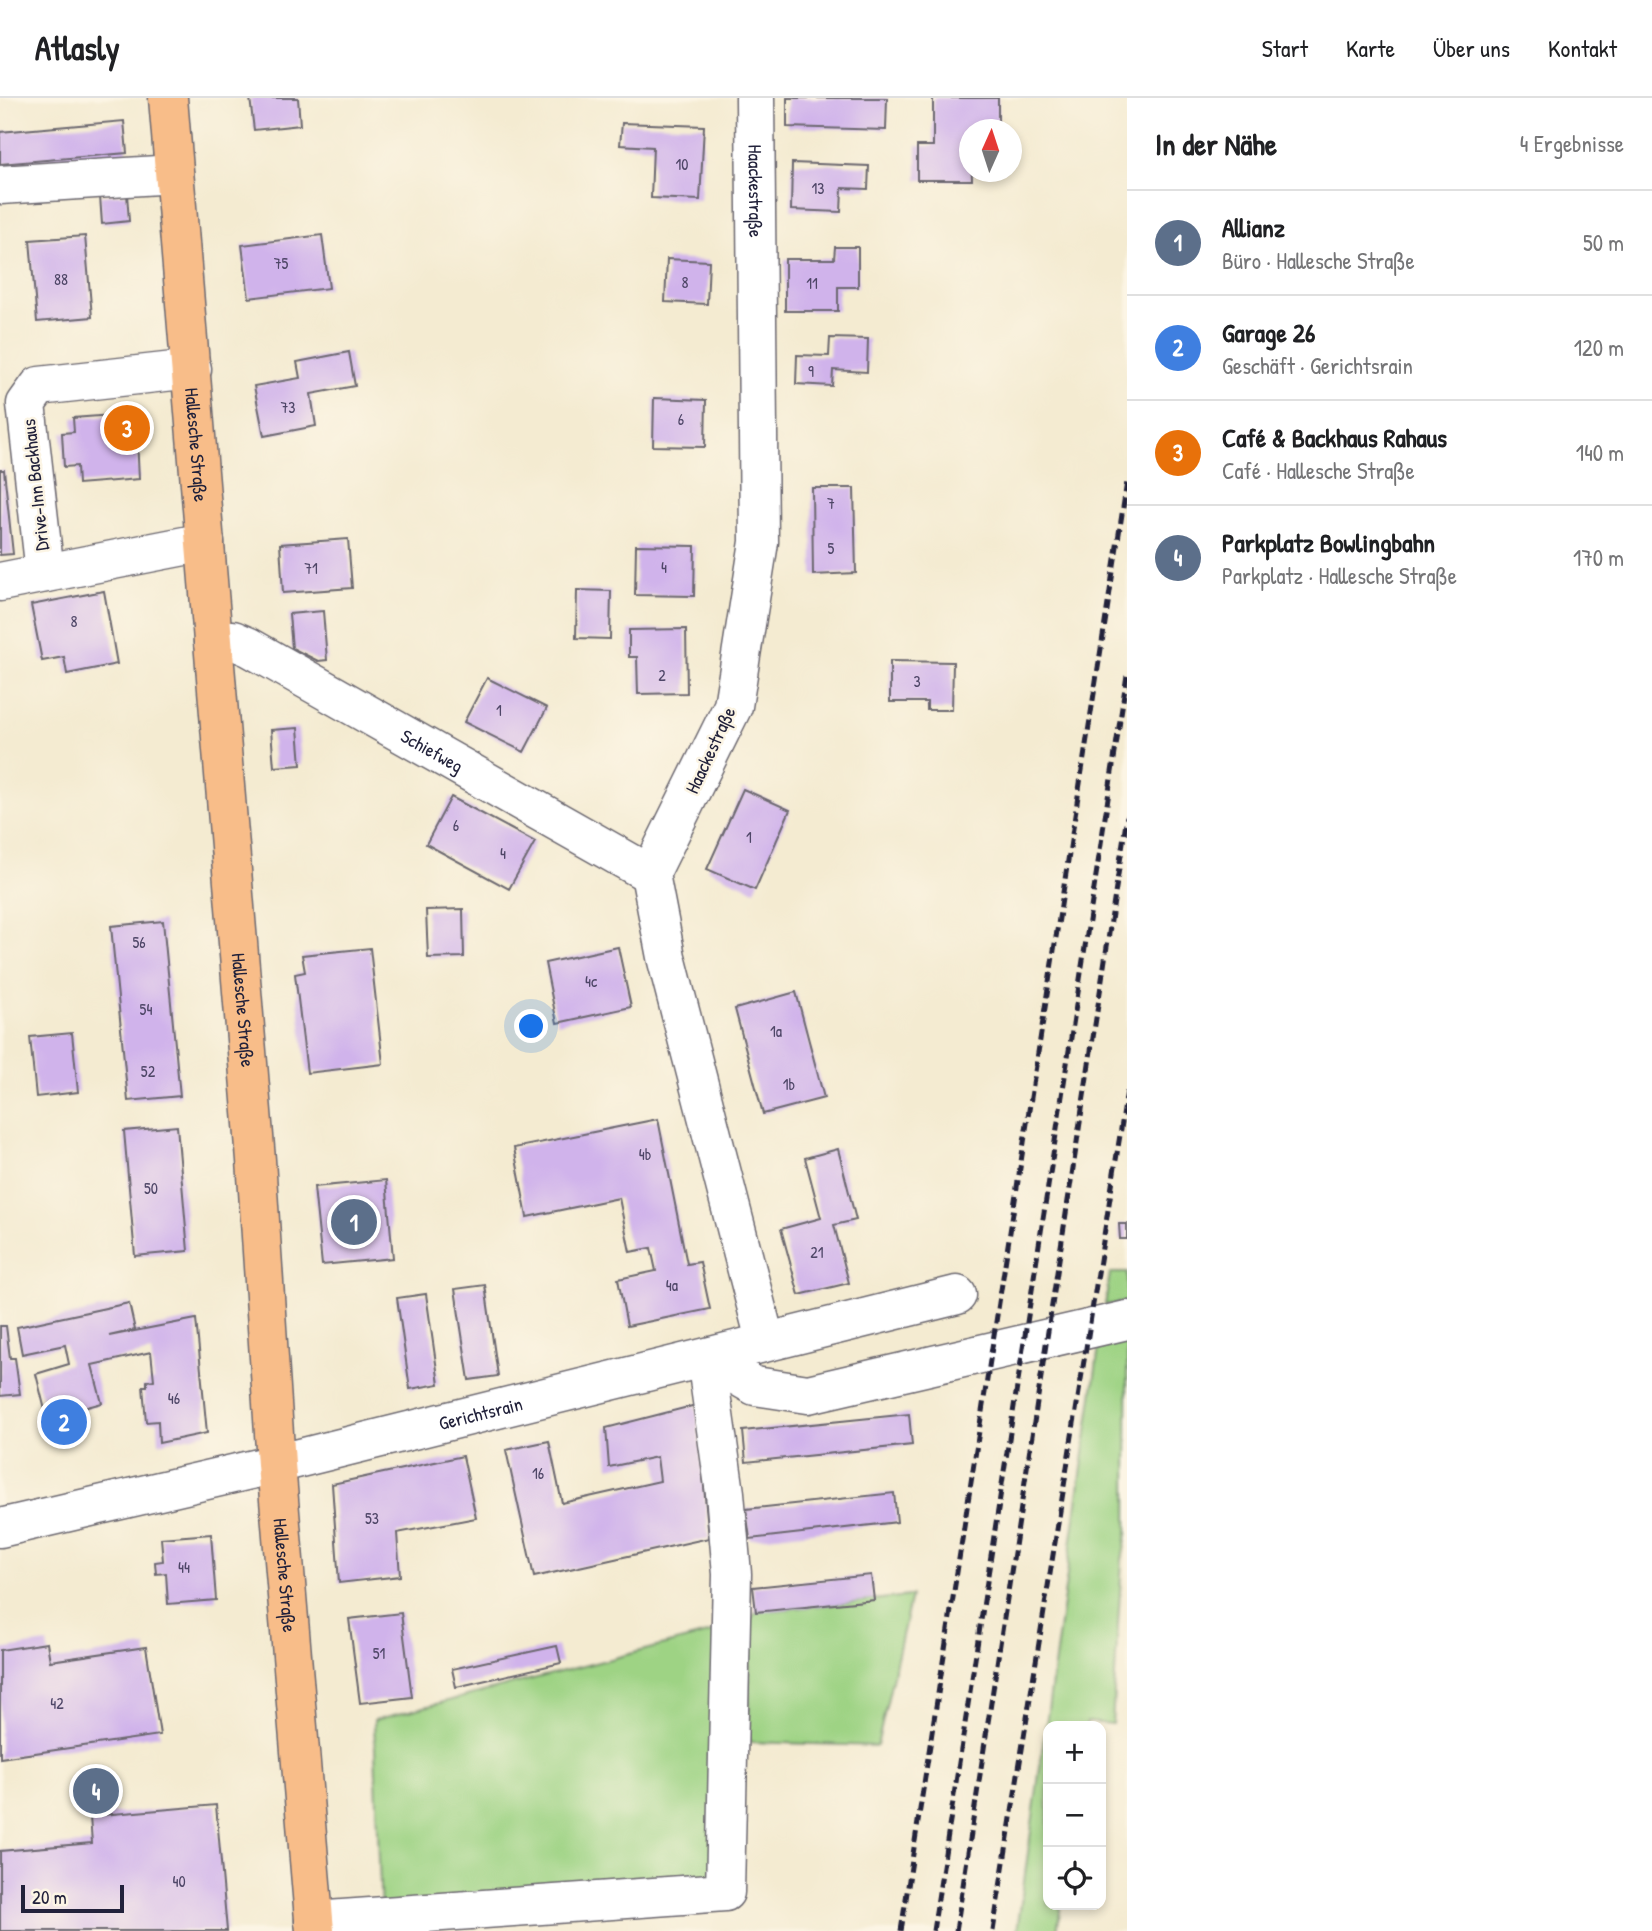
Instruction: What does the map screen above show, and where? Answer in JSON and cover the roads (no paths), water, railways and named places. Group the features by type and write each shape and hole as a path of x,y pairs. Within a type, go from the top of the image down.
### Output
{"main road":[{"name":"Hallesche Straße","path":"169,98 256,1160 276,1464 314,1926"}],"street":[{"name":"Haackestraße","path":"650,874 733,706 759,542 755,98"},
{"path":"0,185 174,174"},
{"name":"Drive-Inn Backhaus","path":"45,573 26,404 39,386 192,369"},
{"path":"0,582 205,542"},
{"name":"Schiefweg","path":"213,642 233,640 249,647 650,874"},
{"path":"650,874 666,957 765,1340"},
{"name":"Gerichtsrain","path":"0,1528 276,1464 706,1359 765,1340 957,1295"},
{"path":"706,1359 755,1385 808,1394 1127,1320"},
{"name":"Hallesche Straße","path":"314,1926 725,1892 732,1574 725,1493 706,1359"}],"railway":[{"path":"901,1931 1127,482"},
{"path":"933,1931 1127,675"},
{"path":"956,1931 1127,816"},
{"path":"993,1931 1127,1091"}],"place":[{"name":"Café & Backhaus Rahaus","path":"127,428"},
{"name":"Allianz","path":"354,1222"},
{"name":"Garage 26","path":"64,1422"},
{"name":"Parkplatz Bowlingbahn","path":"96,1791"}]}
